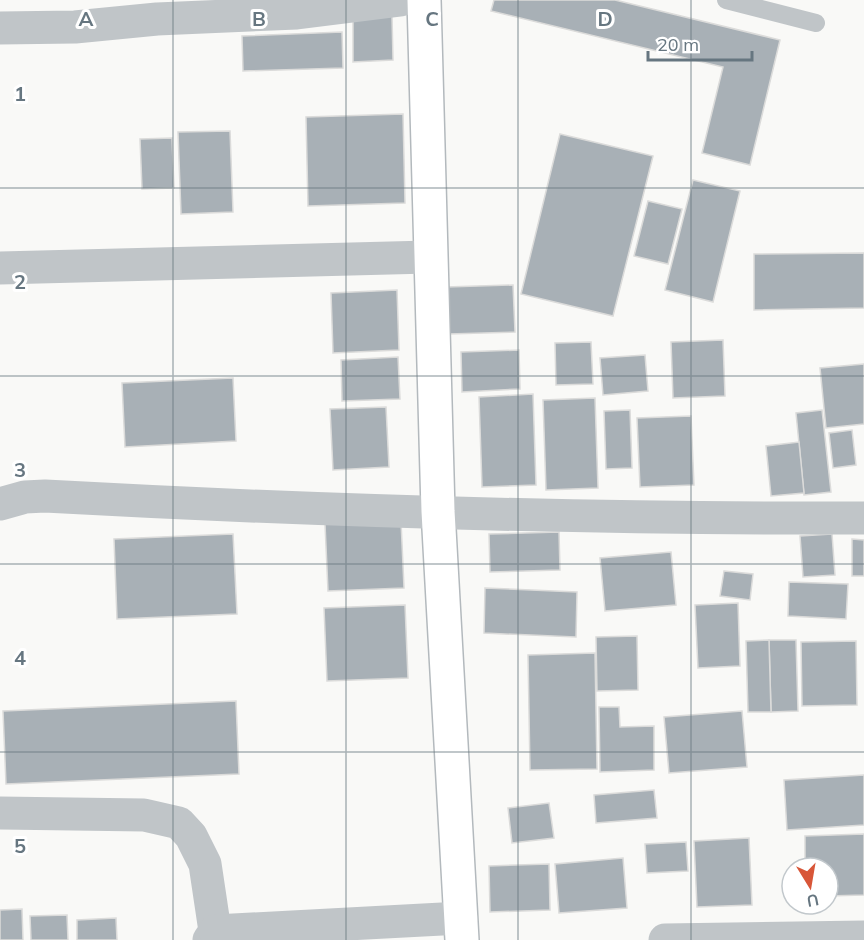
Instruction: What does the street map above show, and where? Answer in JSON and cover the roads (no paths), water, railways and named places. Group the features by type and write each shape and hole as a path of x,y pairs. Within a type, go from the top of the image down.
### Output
{"main road":[{"path":"424,0 429,257 438,511 462,929"}],"street":[{"path":"0,28 75,27 157,19 297,13 401,0"},
{"path":"0,268 429,257"},
{"path":"0,504 25,497 45,496 259,508 731,518 864,518"},
{"path":"0,813 144,815 180,823 191,836 205,864 212,936 462,929"},
{"path":"665,940 864,937"}],"lane":[{"path":"726,0 816,23"}]}
